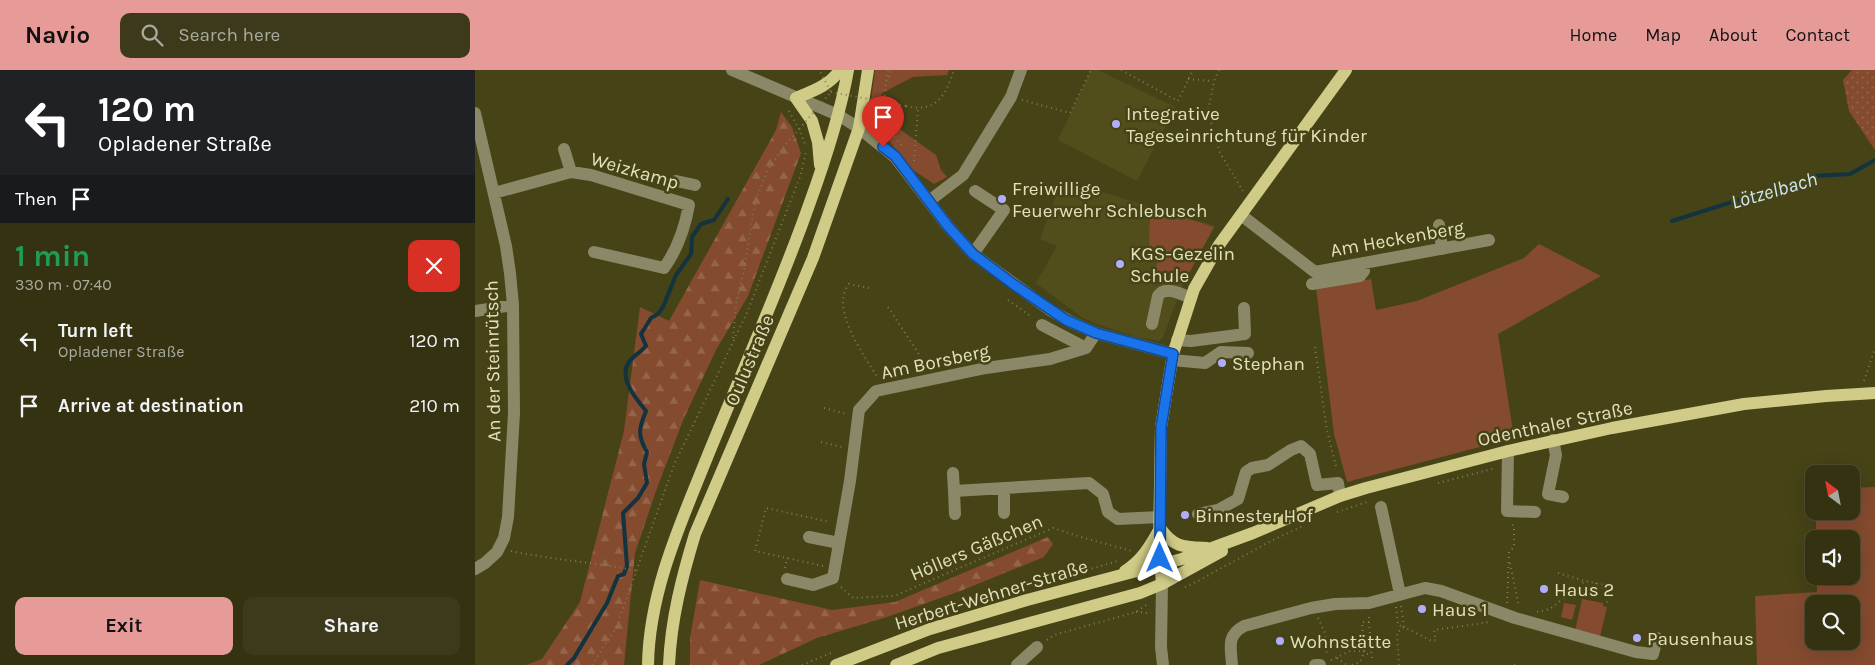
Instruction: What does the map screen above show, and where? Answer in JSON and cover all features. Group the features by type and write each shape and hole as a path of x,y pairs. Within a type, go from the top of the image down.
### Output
{"main road":[{"path":"821,173 818,142 812,122 796,98 819,89 836,77 840,70"},
{"name":"Oulustraße","path":"648,665 653,617 665,568 732,396 785,272 821,173 847,70"},
{"name":"Oulustraße","path":"669,665 674,610 695,534 813,258 859,128 868,70"},
{"path":"1162,584 1160,565 1161,427 1173,357 1191,298 1203,270 1219,245 1346,70"},
{"name":"Odenthaler Straße","path":"1160,565 1253,533 1340,496 1508,450 1745,404 1875,393"},
{"path":"1160,522 1167,538 1178,545 1212,548"},
{"path":"1119,575 1137,563 1150,547 1160,522"},
{"name":"Odenthaler Straße","path":"1162,584 1253,533"},
{"name":"Herbert-Wehner-Straße","path":"836,665 930,629 1027,600 1160,565"},
{"name":"Herbert-Wehner-Straße","path":"896,665 938,648 1117,599 1162,584"}],"street":[{"path":"732,70 837,115 859,128 895,156 959,239 973,254 1050,310 1071,322 1096,333 1173,357 1205,363 1221,352 1248,353"},
{"path":"929,201 963,174 1011,97 1021,70"},
{"name":"An der Steinrütsch","path":"475,113 507,246 513,305 514,413 509,517 504,538 499,549 475,570"},
{"path":"564,149 571,172"},
{"name":"Weizkamp","path":"495,194 571,172 591,175 689,205 683,228 671,259 664,268 595,252"},
{"path":"676,181 695,185"},
{"path":"973,254 1004,210 975,191"},
{"name":"Am Heckenberg","path":"1241,215 1315,272 1489,240"},
{"path":"1439,225 1442,249"},
{"path":"1312,284 1360,276 1364,271 1363,263"},
{"path":"1152,324 1158,296 1161,292 1166,290 1191,298"},
{"path":"475,311 513,305"},
{"path":"1177,340 1191,341 1245,334 1244,308"},
{"path":"1042,325 1086,348 1096,333"},
{"name":"Am Borsberg","path":"834,573 859,410 877,391 986,368 1050,359 1086,348"},
{"path":"1553,440 1556,456 1548,494 1563,497"},
{"path":"1198,514 1217,510 1237,499 1245,472 1252,468 1268,465 1291,450 1301,446 1310,454 1317,485 1338,483 1340,496"},
{"path":"1508,450 1507,511 1535,512"},
{"path":"953,473 955,514"},
{"path":"954,491 1089,483 1103,494 1108,512 1118,519 1160,522"},
{"path":"1004,488 1005,513"},
{"path":"1381,506 1400,594"},
{"path":"809,537 839,543"},
{"path":"787,579 813,585 834,573"},
{"path":"1162,584 1161,639 1163,665"},
{"path":"1232,665 1231,641 1235,631 1245,626 1314,608 1335,604 1369,603 1425,588 1441,591 1521,620 1587,639 1653,654 1657,638"},
{"path":"1024,663 1037,647"},
{"path":"1315,665 1320,665"}],"path":[{"path":"819,70 831,92"},
{"path":"888,70 882,113 892,134 903,147"},
{"path":"888,79 892,70"},
{"path":"831,92 918,109 929,107 941,98 954,70"},
{"path":"1011,97 1070,113 1091,70"},
{"path":"1121,70 1178,101 1193,70"},
{"path":"1219,70 1214,81 1209,112 1220,153 1250,202"},
{"path":"1188,79 1214,81"},
{"path":"592,665 616,628 674,465 746,315 800,177 807,150 800,131 778,91"},
{"path":"732,341 736,304 744,270 755,202 767,170 783,148 831,92"},
{"path":"914,161 918,109"},
{"path":"908,154 917,166"},
{"path":"869,288 849,284 845,289 845,306 851,335 885,389"},
{"path":"1007,300 1042,325"},
{"path":"888,307 935,378"},
{"path":"1315,347 1327,431 1337,470"},
{"path":"1862,386 1875,348"},
{"path":"825,408 859,418"},
{"path":"821,442 854,450"},
{"path":"834,573 755,551 766,508 842,525"},
{"path":"1389,608 1397,607 1398,625 1432,641 1436,640 1434,630 1505,620 1507,615 1509,552 1514,547 1514,527 1509,520"},
{"name":"Höllers Gäßchen","path":"834,573 853,598 894,596 1053,528 1136,552"},
{"path":"499,549 543,558 637,571"},
{"path":"1509,560 1521,620"},
{"path":"1558,573 1611,586"},
{"path":"1535,612 1550,609 1585,581"},
{"path":"1596,583 1595,586 1609,589 1607,603"},
{"path":"1400,594 1404,627"},
{"path":"1314,608 1325,633 1327,661 1350,652 1364,651 1371,655"},
{"path":"1037,647 1054,635 1136,612"},
{"path":"1353,665 1360,662 1364,651 1362,622 1369,621 1372,661"},
{"path":"1399,665 1397,634 1404,627"},
{"path":"1364,651 1371,645"},
{"path":"1337,658 1347,665"},
{"path":"1514,665 1519,665"}],"shaded area":[{"name":"Integrative Tageseinrichtung für Kinder","path":"1091,70 1098,70 1175,107 1137,181 1058,140"},
{"name":"KGS-Gezelin Schule","path":"1062,180 1215,226 1182,287 1163,337 1159,341 1137,337 1083,318 1036,283 1057,246 1040,239"}],"green space":[{"path":"875,70 949,70 947,75 913,77 882,93 879,110 894,125 936,155 941,170 947,177 934,184 913,170 875,124 870,109"},
{"path":"1852,70 1875,70 1875,150 1849,111 1843,80"},
{"path":"781,112 792,127 801,153 748,296 716,350 684,418 657,488 635,553 624,665 526,665 542,659 580,602 624,431 640,307 669,321 776,130"},
{"path":"1150,207 1214,227 1183,284 1154,277 1159,254 1149,252"},
{"path":"1539,244 1601,276 1498,334 1514,438 1347,482 1334,434 1316,288 1371,279 1376,310 1417,301 1524,258"},
{"path":"1875,487 1875,665 1757,665 1755,596 1817,592 1817,585 1860,585 1860,530 1816,530 1816,520 1860,520 1860,488"},
{"path":"1048,537 1053,544 1044,557 963,590 884,618 817,638 759,665 690,665 690,638 700,580 832,610 895,602"},
{"path":"1582,599 1603,603 1603,606 1607,607 1600,637 1575,631"},
{"path":"1564,603 1576,605 1572,620 1561,617"}],"waterway":[{"name":"Lötzelbach","path":"1672,221 1814,176 1850,174 1875,160"},
{"path":"567,665 574,658 607,603 618,576 624,574 627,566 623,513 638,498 647,483 644,464 647,452 640,436 646,411 630,388 627,381 626,368 629,362 646,346 641,334 651,318 658,314 663,307 676,275 691,254 692,237 701,224 714,220 728,199"}],"place":[{"name":"Integrative Tageseinrichtung für Kinder","path":"1116,124"},
{"name":"Freiwillige Feuerwehr Schlebusch","path":"1002,199"},
{"name":"KGS-Gezelin Schule","path":"1120,264"},
{"name":"Stephan","path":"1222,363"},
{"name":"Binnester Hof","path":"1185,515"},
{"name":"Haus 2","path":"1544,589"},
{"name":"Haus 1","path":"1422,609"},
{"name":"Pausenhaus","path":"1637,638"},
{"name":"Wohnstätte","path":"1280,641"}],"route":[{"path":"883,147 895,156 947,225 973,254 1013,284 1066,320 1096,333 1173,354 1161,427 1160,558"}]}
